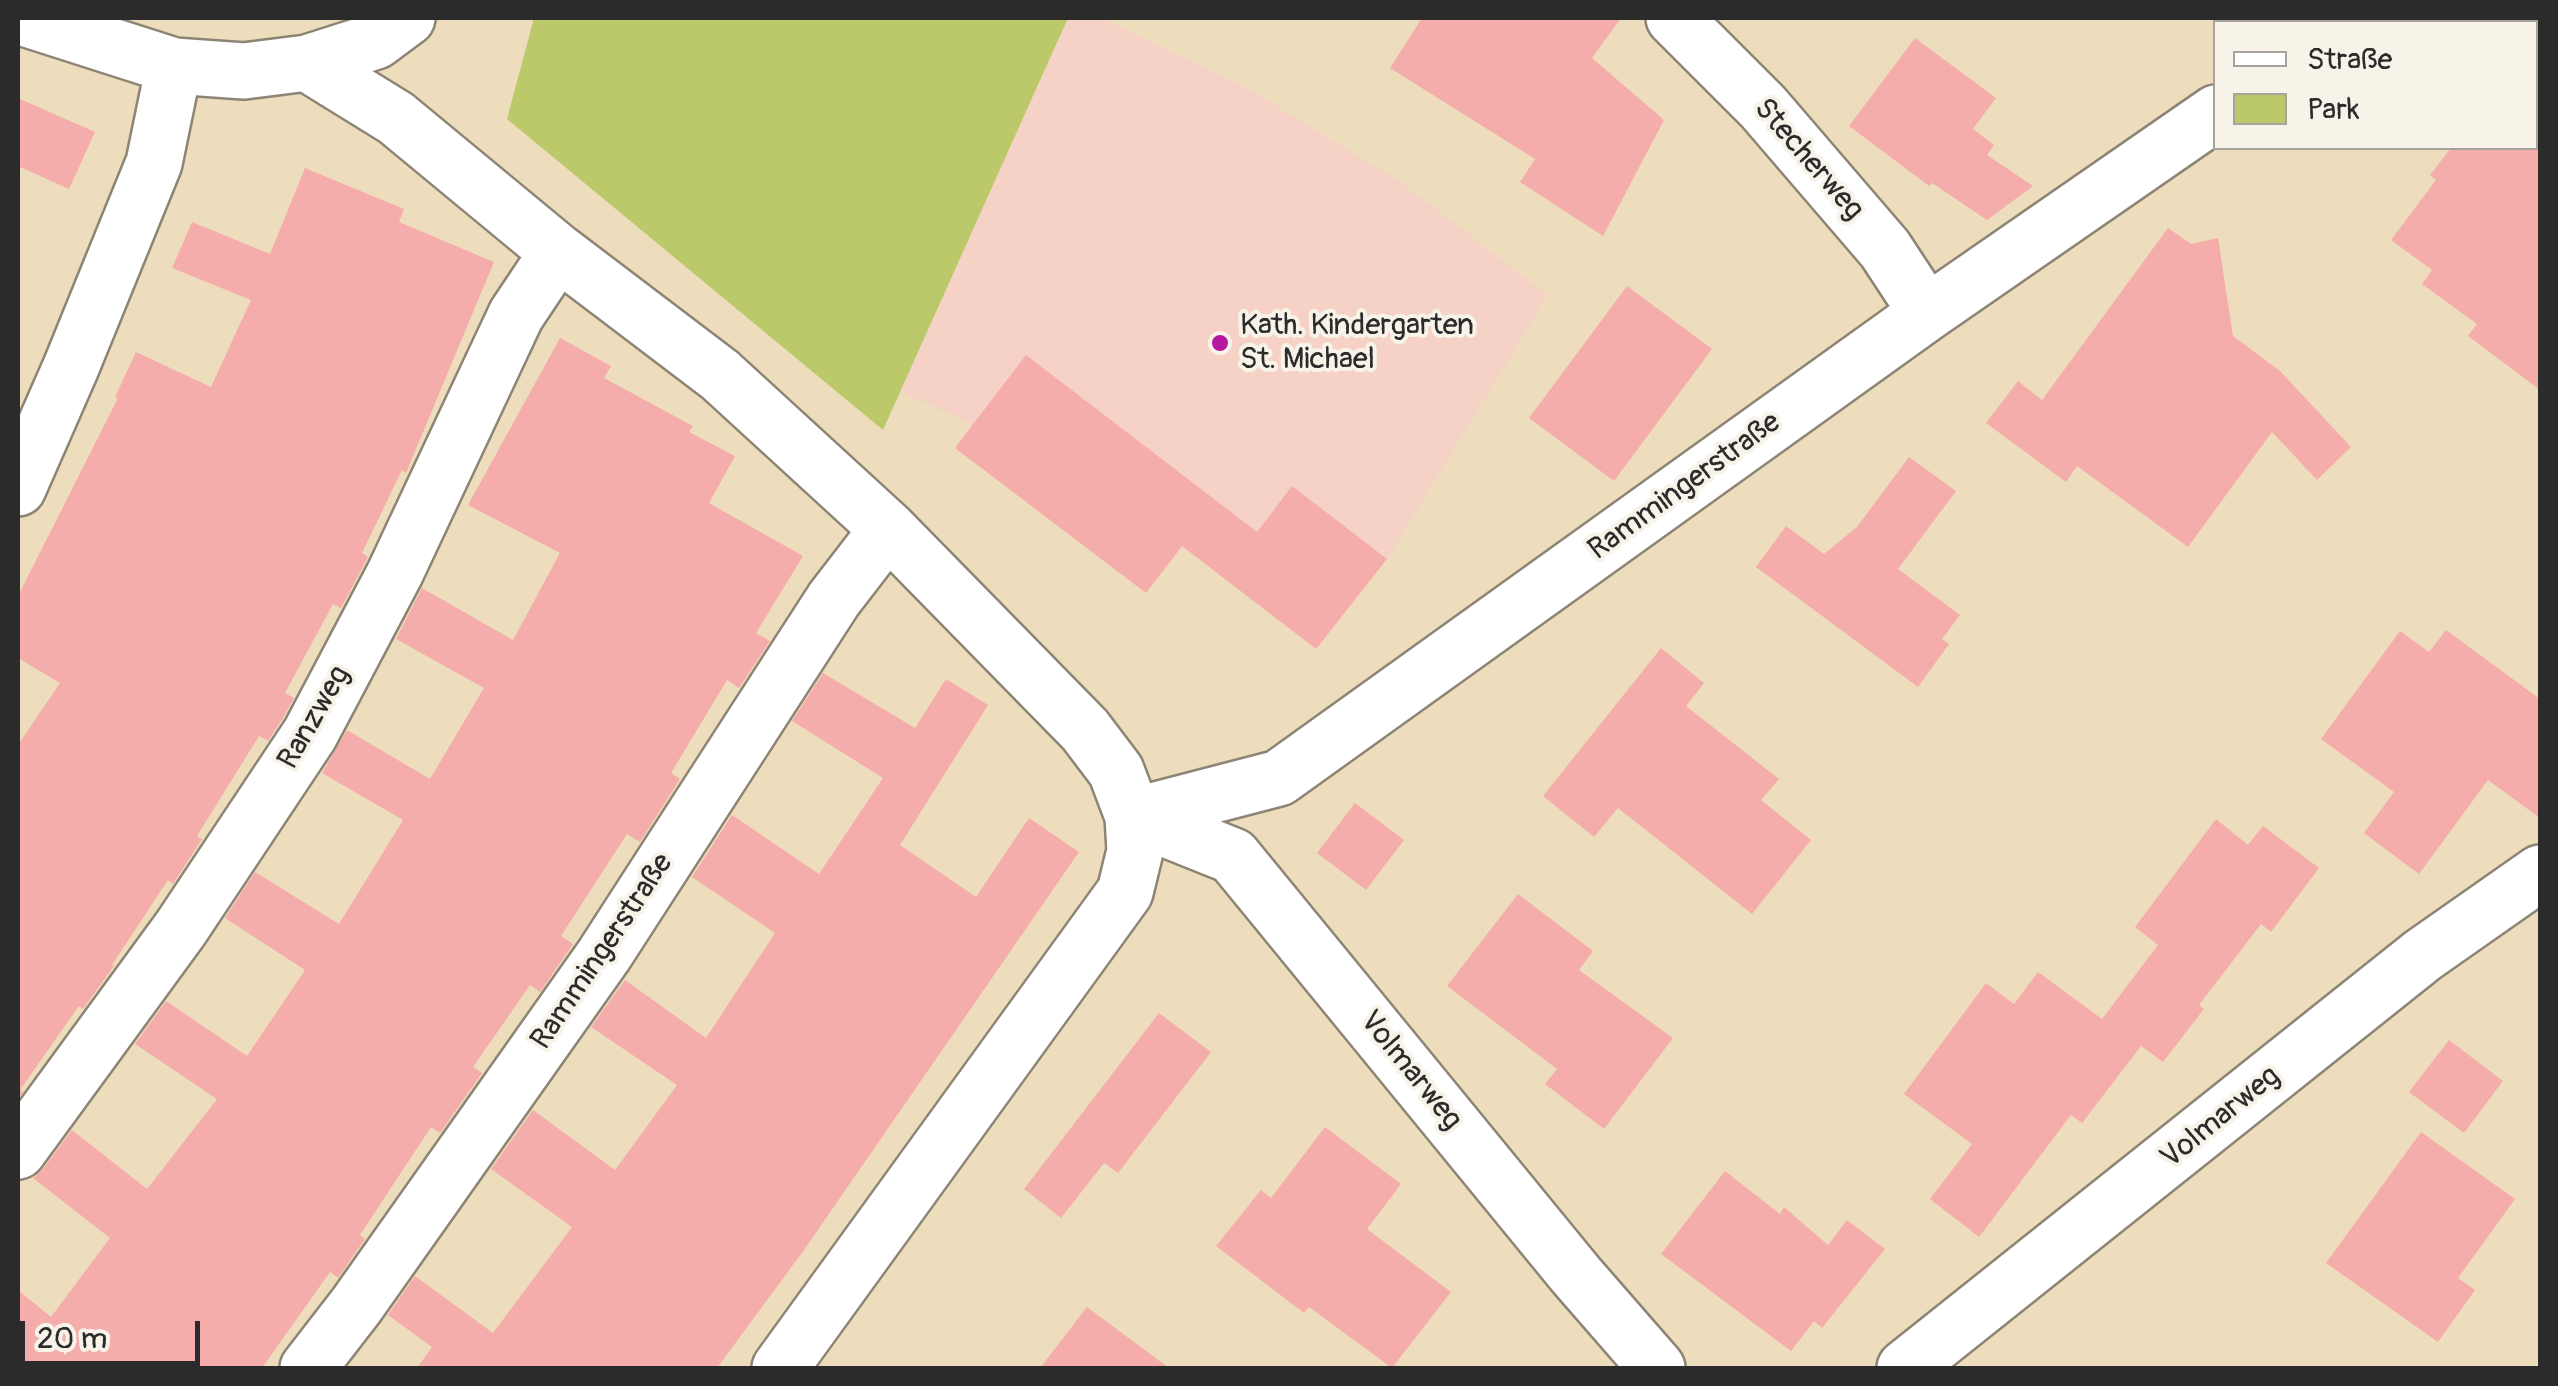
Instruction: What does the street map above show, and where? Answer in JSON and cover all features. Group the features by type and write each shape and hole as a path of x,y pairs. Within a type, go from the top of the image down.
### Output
{"street":[{"path":"24,18 174,66 244,71 308,63 376,40 407,18"},
{"name":"Stecherweg","path":"1674,18 1763,107 1885,249 1928,314"},
{"path":"308,63 396,118 558,252 720,375 888,529 1085,730 1116,771 1133,816 1135,851 1125,892 780,1368"},
{"path":"18,488 154,163 174,66"},
{"name":"Rammingerstraße","path":"1133,816 1279,778 2213,115"},
{"name":"Ranzweg","path":"18,1151 181,928 310,734 395,573 516,316 558,252"},
{"name":"Rammingerstraße","path":"308,1368 604,955 834,600 888,529"},
{"name":"Volmarweg","path":"1133,816 1233,856 1576,1275 1657,1368"},
{"name":"Volmarweg","path":"1905,1368 2424,955 2540,874"}],"shaded area":[{"name":"Kath. Kindergarten St. Michael","path":"1068,18 1101,18 1247,88 1399,181 1548,295 1387,559 1317,649 1183,547 1146,593 955,448 971,425 901,391"}],"green space":[{"path":"534,18 1068,18 883,430 507,119"}],"building":[{"path":"1422,18 1621,18 1592,58 1664,120 1603,236 1520,182 1535,159 1390,68"},
{"path":"1915,38 1996,98 1973,129 1994,145 1987,155 2033,186 1987,220 1932,183 1929,186 1849,126"},
{"path":"18,98 95,132 69,189 18,166"},
{"path":"2540,148 2540,390 2468,336 2477,324 2422,284 2432,270 2391,240 2436,180 2430,175 2449,150"},
{"path":"305,168 404,209 399,222 494,262 406,473 402,470 362,553 368,557 341,608 333,604 285,693 294,698 283,718 268,741 259,736 197,836 202,839 173,884 168,880 114,966 83,1009 79,1006 20,1090 23,1092 18,1099 18,745 60,683 18,658 18,596 118,398 115,397 136,352 211,387 251,300 172,268 192,222 270,254"},
{"path":"2168,228 2191,244 2218,238 2233,336 2280,371 2351,447 2317,480 2272,432 2188,547 2077,466 2066,482 1986,423 2018,381 2042,400"},
{"path":"1627,286 1712,349 1614,481 1529,418"},
{"path":"560,338 611,366 604,378 693,426 689,432 735,456 709,503 803,556 756,633 770,641 739,688 727,680 671,773 680,779 640,842 627,834 561,936 573,944 540,992 530,985 473,1067 482,1073 440,1133 431,1127 360,1235 365,1239 338,1278 330,1272 262,1368 18,1368 18,1290 51,1317 110,1238 33,1178 72,1130 147,1189 217,1099 135,1044 166,1001 247,1056 305,970 225,918 255,872 339,924 403,820 322,773 347,730 430,779 484,688 396,639 422,588 513,640 560,553 468,505"},
{"path":"1026,355 1257,532 1292,486 1387,559 1316,649 1182,546 1146,593 955,448"},
{"path":"1909,457 1956,491 1898,569 1960,615 1942,639 1949,644 1918,687 1756,567 1786,526 1824,554 1857,527"},
{"path":"2446,630 2540,699 2540,818 2488,780 2419,874 2364,833 2394,792 2321,739 2400,631 2429,652"},
{"path":"1661,648 1704,683 1686,706 1779,779 1761,800 1811,840 1752,914 1618,808 1594,837 1543,796"},
{"path":"823,673 915,728 946,679 988,705 900,845 976,897 1029,818 1079,852 804,1250 717,1368 417,1368 432,1347 388,1315 415,1276 493,1333 572,1227 491,1169 533,1110 615,1170 677,1085 591,1027 625,980 706,1038 775,933 692,877 732,815 819,874 883,778 792,721"},
{"path":"1355,803 1404,840 1366,890 1317,853"},
{"path":"2216,819 2248,845 2263,826 2319,868 2271,932 2261,924 2199,1005 2204,1009 2163,1062 2141,1046 2082,1123 2071,1115 1979,1237 1930,1199 1972,1144 1904,1094 1986,983 2014,1004 2038,972 2102,1019 2158,945 2135,927"},
{"path":"1518,894 1593,951 1579,970 1673,1038 1604,1129 1545,1084 1557,1069 1447,986"},
{"path":"1159,1013 1211,1052 1118,1173 1104,1163 1061,1218 1024,1189"},
{"path":"2449,1040 2503,1081 2464,1133 2409,1092"},
{"path":"1325,1127 1401,1184 1367,1229 1451,1292 1392,1368 1309,1307 1304,1313 1216,1246 1261,1190 1271,1198"},
{"path":"2421,1132 2515,1199 2458,1278 2475,1290 2438,1342 2326,1263"},
{"path":"1725,1171 1780,1214 1784,1207 1828,1245 1847,1220 1885,1249 1822,1328 1814,1321 1791,1351 1661,1254"},
{"path":"1087,1307 1169,1368 1040,1368"}],"place":[{"name":"Kath. Kindergarten St. Michael","path":"1220,343"}]}
